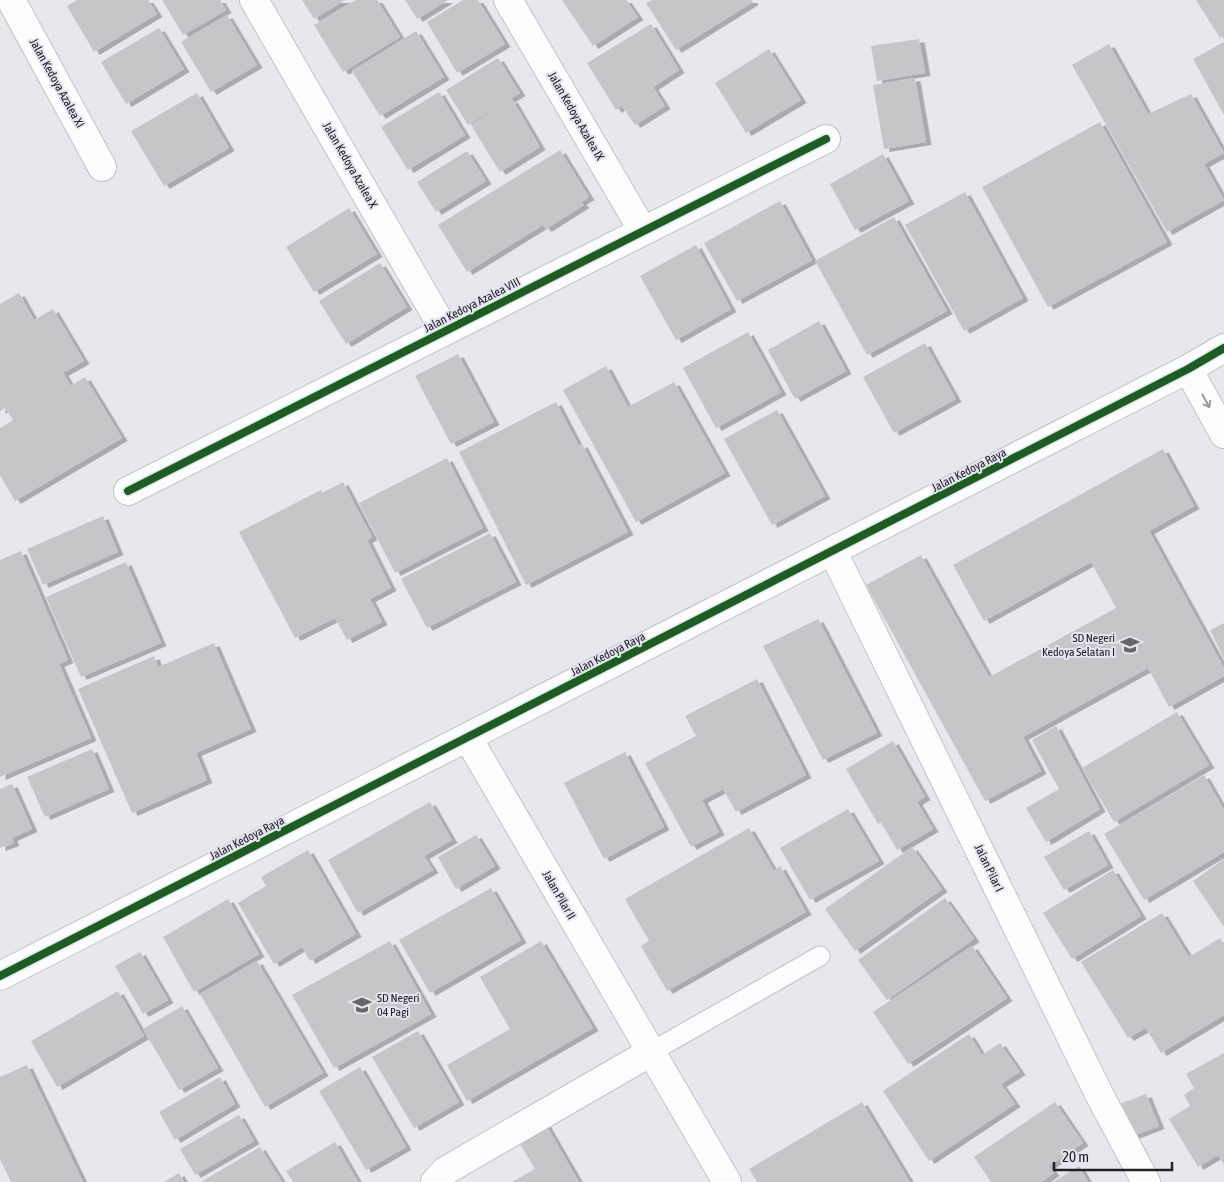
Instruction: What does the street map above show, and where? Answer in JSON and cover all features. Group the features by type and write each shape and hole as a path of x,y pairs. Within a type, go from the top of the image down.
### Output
{"street":[{"name":"Jalan Kedoya Azalea XI","path":"11,0 102,167"},
{"name":"Jalan Kedoya Azalea X","path":"254,0 445,331"},
{"name":"Jalan Kedoya Azalea IX","path":"508,0 643,231"},
{"name":"Jalan Kedoya Azalea VIII","path":"128,491 826,139"},
{"name":"Jalan Kedoya Raya","path":"0,976 833,552 1188,369 1224,348"},
{"path":"1188,369 1224,434"},
{"name":"Jalan Pilar I","path":"833,552 1100,1096 1146,1182"},
{"name":"Jalan Pilar II","path":"468,738 727,1182"},
{"path":"435,1182 445,1171 651,1052"}],"lane":[{"path":"651,1052 820,956"}],"building":[{"path":"77,0 148,0 157,14 94,52 67,6"},
{"path":"162,0 220,0 226,10 183,35"},
{"path":"302,0 345,0 314,19"},
{"path":"356,0 377,0 400,37 343,72 314,25"},
{"path":"405,0 448,0 417,19"},
{"path":"463,0 478,0 505,44 457,73 427,22"},
{"path":"562,0 626,0 638,17 593,46"},
{"path":"652,0 752,0 753,2 676,50 646,3"},
{"path":"1196,0 1224,0 1224,35 1220,38"},
{"path":"227,15 257,65 211,92 181,42"},
{"path":"651,24 679,70 653,87 665,106 635,125 622,106 616,110 587,63"},
{"path":"159,28 184,69 126,104 101,62"},
{"path":"416,31 444,77 380,116 352,71"},
{"path":"919,39 925,73 877,81 871,46"},
{"path":"1224,42 1224,115 1193,59"},
{"path":"1109,44 1148,114 1191,94 1224,153 1204,164 1224,200 1167,232 1072,65"},
{"path":"769,49 801,100 746,133 715,83"},
{"path":"498,58 520,93 468,125 446,90"},
{"path":"915,78 926,142 884,149 873,85"},
{"path":"439,92 465,135 408,170 381,127"},
{"path":"197,93 229,148 164,186 131,131"},
{"path":"512,99 540,147 500,172 471,125"},
{"path":"1100,122 1167,242 1048,307 982,187"},
{"path":"560,150 589,197 581,202 584,205 546,229 543,225 467,272 438,225"},
{"path":"467,151 486,181 436,212 417,182"},
{"path":"883,154 909,201 855,230 830,184"},
{"path":"965,192 1023,298 964,331 905,225"},
{"path":"780,201 812,260 737,301 704,243"},
{"path":"349,208 377,254 314,292 286,247"},
{"path":"894,217 947,311 867,355 815,261"},
{"path":"696,245 731,309 676,340 640,276"},
{"path":"380,263 407,307 346,344 319,301"},
{"path":"19,293 34,320 53,309 84,361 63,373 71,386 85,377 122,438 15,501 0,475 0,428 13,420 5,408 0,411 0,304"},
{"path":"819,321 846,371 795,399 768,350"},
{"path":"748,332 781,392 716,428 683,368"},
{"path":"925,343 956,399 894,433 863,377"},
{"path":"458,354 494,422 451,444 415,376"},
{"path":"606,366 628,407 674,382 725,473 636,522 563,390"},
{"path":"556,402 579,446 582,444 628,532 526,585 459,452"},
{"path":"777,410 825,496 772,525 724,439"},
{"name":"SD Negeri Kedoya Selatan I","path":"1163,449 1194,506 1149,531 1224,668 1224,676 1169,707 1148,668 1023,737 1041,771 985,801 866,585 921,555 989,677 1116,608 1091,562 984,621 953,565"},
{"path":"447,458 483,528 395,573 359,503"},
{"path":"343,482 372,537 367,540 391,588 370,599 382,622 347,640 335,618 295,638 239,532 321,490 322,493"},
{"path":"103,516 118,552 43,585 27,549"},
{"path":"490,533 516,582 427,628 401,579"},
{"path":"21,551 68,660 59,664 91,738 0,777 0,560"},
{"path":"126,562 161,643 81,677 46,597"},
{"path":"818,619 877,733 823,760 763,646"},
{"path":"1224,623 1224,659 1210,630"},
{"path":"214,643 251,729 196,753 207,780 132,813 78,689 154,656 158,667"},
{"path":"757,679 806,775 736,812 723,789 702,800 719,832 691,847 645,763 696,736 685,716"},
{"path":"1177,712 1209,765 1114,822 1082,768"},
{"path":"1056,726 1100,809 1046,842 1026,808 1059,789 1032,740"},
{"path":"893,741 925,797 917,802 933,829 897,850 881,822 878,824 846,769"},
{"path":"92,749 109,789 45,817 27,777"},
{"path":"625,752 664,827 604,859 564,783"},
{"path":"1204,775 1224,810 1224,852 1144,900 1104,834"},
{"path":"12,784 32,829 12,838 14,843 0,848 0,789"},
{"path":"430,802 452,840 424,856 433,870 358,913 328,860"},
{"path":"848,809 879,861 810,900 780,848"},
{"path":"749,828 774,871 780,866 806,912 667,991 641,946 649,941 625,899"},
{"path":"1089,831 1108,865 1064,890 1044,857"},
{"path":"476,835 495,866 456,889 438,857"},
{"path":"912,847 942,889 855,951 825,909"},
{"path":"308,850 356,934 310,961 302,947 274,964 238,903 266,886 261,877"},
{"path":"1224,859 1224,927 1193,881"},
{"path":"1113,870 1141,916 1072,959 1043,913"},
{"path":"491,888 521,940 430,993 399,940"},
{"path":"945,898 974,939 887,1000 858,960"},
{"path":"228,899 259,954 194,992 163,937"},
{"path":"1162,913 1189,957 1220,938 1224,945 1224,1015 1161,1053 1146,1028 1128,1038 1081,962"},
{"name":"SD Negeri 04 Pagi","path":"390,941 431,1014 334,1068 292,995"},
{"path":"541,941 593,1028 467,1101 447,1065 510,1029 480,977"},
{"path":"972,946 1007,998 908,1064 873,1012"},
{"path":"140,952 168,1000 143,1014 115,966"},
{"path":"257,961 323,1073 265,1107 200,994"},
{"path":"118,991 144,1036 57,1087 31,1041"},
{"path":"182,1006 218,1068 179,1090 143,1029"},
{"path":"418,1031 459,1102 414,1128 372,1057"},
{"path":"969,1034 982,1055 1000,1043 1020,1072 1001,1084 1015,1104 929,1161 883,1091"},
{"path":"1224,1053 1224,1165 1218,1155 1198,1167 1169,1119 1190,1106 1184,1095 1194,1088 1186,1074"},
{"path":"27,1065 83,1182 11,1182 0,1159 0,1077"},
{"path":"360,1067 406,1147 366,1170 319,1091"},
{"path":"220,1077 235,1104 175,1140 159,1112"},
{"path":"1146,1094 1159,1126 1128,1138 1115,1106"},
{"path":"862,1102 910,1182 757,1182 749,1169"},
{"path":"1055,1102 1083,1143 1049,1166 1054,1173 1041,1182 991,1182 974,1157"},
{"path":"239,1115 254,1141 195,1175 180,1149"},
{"path":"545,1123 579,1182 512,1182 535,1169 517,1139"},
{"path":"335,1142 358,1182 293,1182 286,1171"},
{"path":"260,1147 282,1182 201,1182"},
{"path":"1079,1166 1088,1182 1053,1182"},
{"path":"179,1173 184,1182 164,1182"}],"cycle path":[{"path":"128,491 826,139"},
{"path":"0,976 1188,369 1224,348"}],"place":[{"name":"SD Negeri Kedoya Selatan I","path":"1130,645"},
{"name":"SD Negeri 04 Pagi","path":"362,1005"}]}
